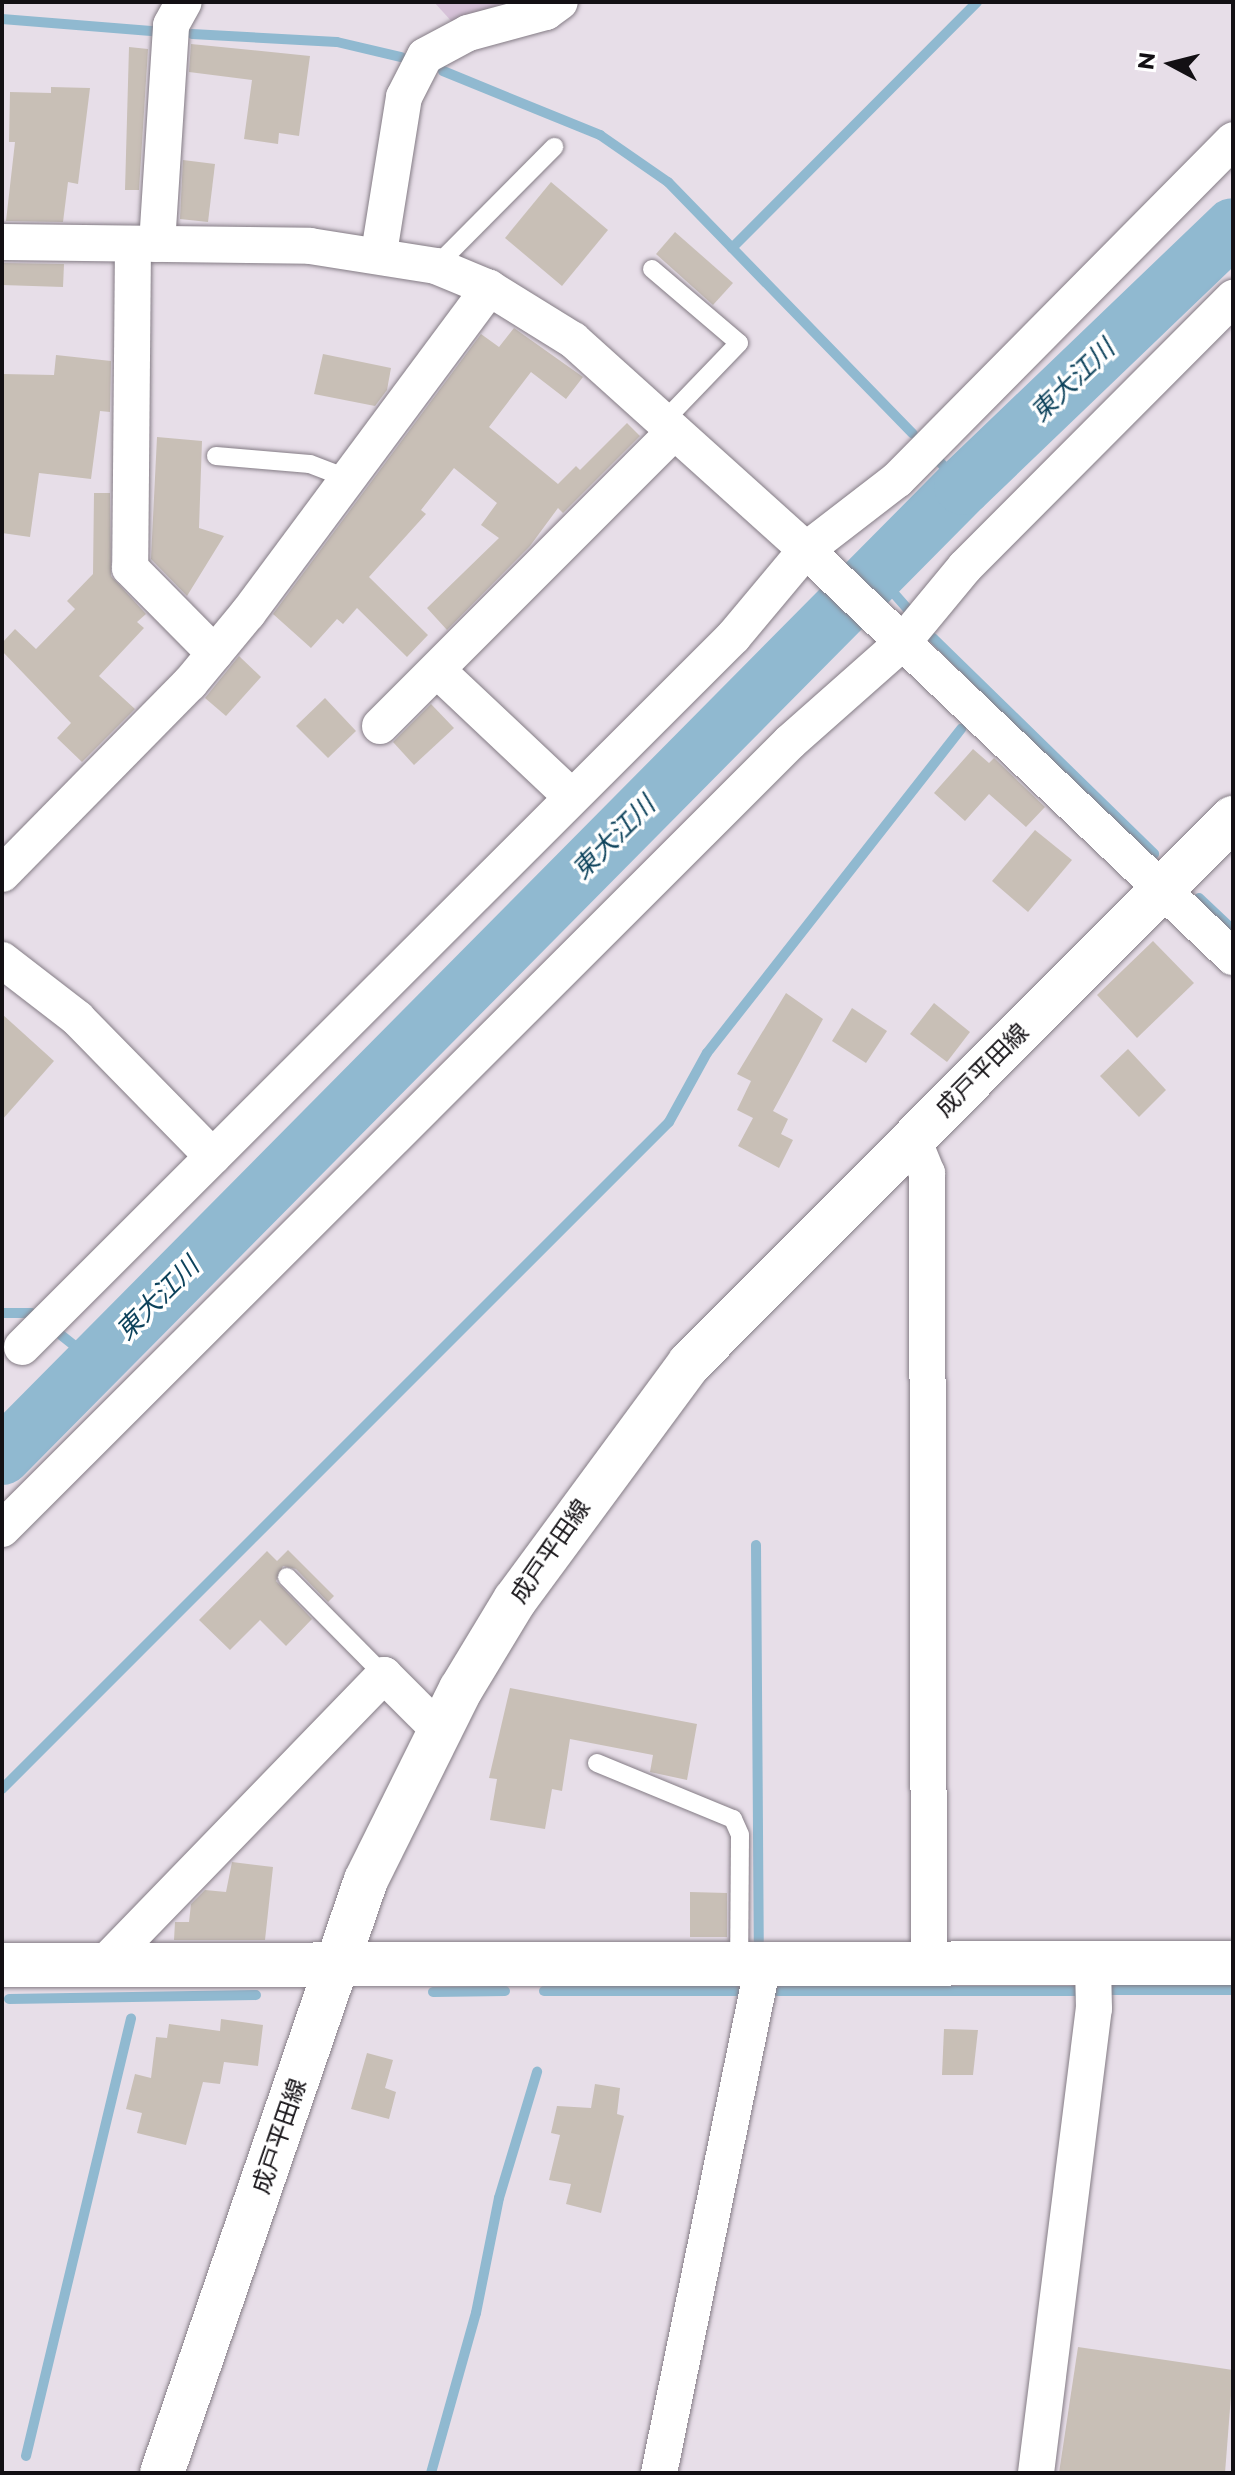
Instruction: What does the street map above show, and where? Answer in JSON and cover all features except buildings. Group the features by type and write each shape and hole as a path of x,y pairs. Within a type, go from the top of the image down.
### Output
{"main road":[{"name":"成戸平田線","path":"162,2473 366,1880 440,1731 515,1600 689,1364 1233,818"},
{"path":"2,1965 1233,1963"}],"street":[{"path":"184,2 171,25 145,244 130,568 214,653"},
{"path":"379,253 404,97 425,56 468,33 546,12 560,2"},
{"path":"9,1350 213,1157 812,557 897,480 1233,140"},
{"path":"2,242 310,246 379,253 436,266 489,288 573,340 812,557 1233,957"},
{"path":"2,874 214,653 489,288"},
{"path":"2,1529 1233,298"},
{"path":"380,726 669,427"},
{"path":"437,670 572,797"},
{"path":"2,960 77,1018 213,1157"},
{"path":"913,1139 927,1173 929,1964"},
{"path":"103,1965 384,1675 440,1731"},
{"path":"659,2473 751,1964"},
{"path":"1036,2473 1094,2009 1093,1964"}],"lane":[{"path":"436,266 554,147"},
{"path":"652,269 739,343 669,427"},
{"path":"216,456 310,464 346,478"},
{"path":"287,1577 384,1675"},
{"path":"597,1763 733,1819 740,1835 751,1964"}],"shaded area":[{"path":"434,2 505,2 453,23"}],"waterway":[{"path":"732,248 977,2"},
{"path":"2,19 163,32"},
{"path":"192,34 337,42 401,57"},
{"path":"443,71 600,135 668,182 913,434"},
{"name":"東大江川","path":"2,1456 963,486 1233,227"},
{"path":"935,457 963,486"},
{"path":"877,574 912,614"},
{"path":"933,638 1154,854"},
{"path":"2,1789 669,1122 707,1053 961,729"},
{"path":"1199,898 1233,930"},
{"path":"2,1313 31,1313 38,1319"},
{"path":"61,1335 95,1362"},
{"path":"756,1545 759,1941"},
{"path":"1111,1990 1233,1990"},
{"path":"433,1992 505,1991"},
{"path":"544,1991 744,1991"},
{"path":"777,1991 1081,1991 1080,1996"},
{"path":"9,1999 256,1995"},
{"path":"26,2456 131,2018"},
{"path":"431,2473 476,2313 499,2198 537,2072"}]}
